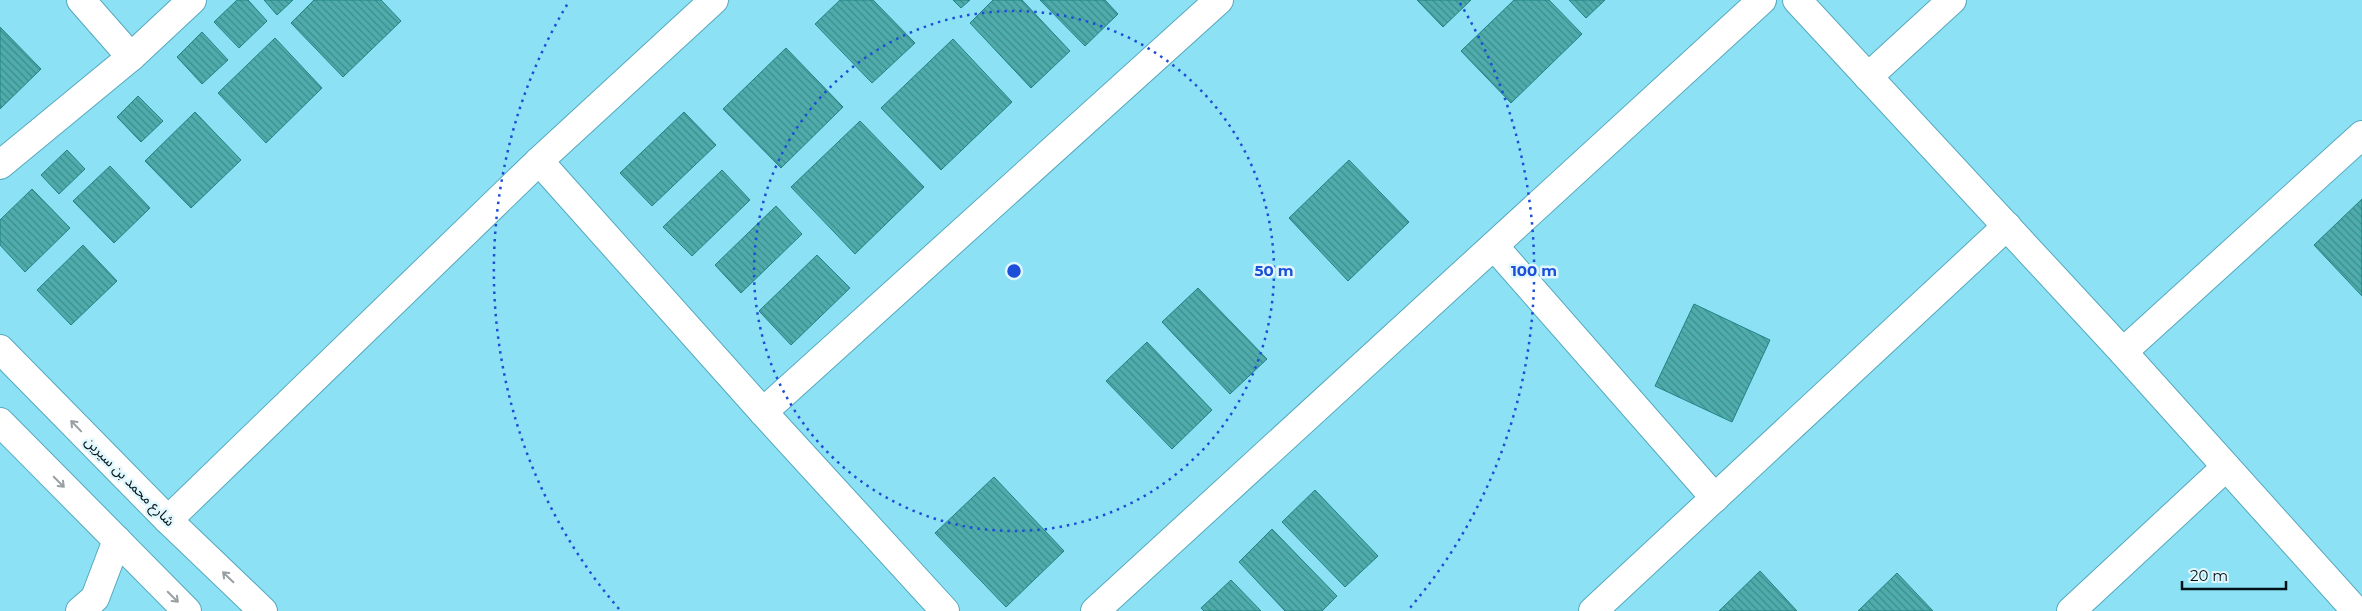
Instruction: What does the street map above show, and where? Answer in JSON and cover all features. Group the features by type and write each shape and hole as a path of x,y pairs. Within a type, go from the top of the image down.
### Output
{"street":[{"path":"81,0 131,57"},
{"path":"0,165 131,57 192,0"},
{"path":"168,520 539,161 714,0"},
{"path":"763,412 1219,0"},
{"path":"1095,611 1762,0"},
{"path":"1797,0 2123,352 2356,611"},
{"path":"1868,76 1952,0"},
{"path":"2123,352 2362,134"},
{"path":"539,161 763,412 945,611"},
{"path":"1593,611 2007,226"},
{"path":"1494,246 1716,498"},
{"name":"شارع محمد بن سيرين","path":"0,349 168,520 263,611"},
{"path":"0,422 187,611"},
{"path":"2071,611 2226,467"},
{"path":"80,611 95,598 117,540"}],"building":[{"path":"237,0 248,0 267,21 239,48 214,22"},
{"path":"264,0 293,0 277,15"},
{"path":"314,0 381,0 401,21 343,77 291,23"},
{"path":"840,0 873,0 915,43 872,83 815,24"},
{"path":"953,0 970,0 961,8"},
{"path":"993,0 1022,0 1070,51 1031,88 970,23"},
{"path":"1040,0 1105,0 1118,14 1085,46"},
{"path":"1417,0 1471,0 1443,27"},
{"path":"1514,0 1549,0 1582,34 1511,103 1461,51"},
{"path":"1569,0 1605,0 1586,18"},
{"path":"0,27 41,69 0,109"},
{"path":"202,32 228,60 202,84 177,57"},
{"path":"275,38 322,88 266,143 218,93"},
{"path":"953,39 1012,102 941,170 881,108"},
{"path":"786,48 843,107 781,168 723,109"},
{"path":"138,96 163,121 141,142 117,117"},
{"path":"195,112 241,160 191,208 145,161"},
{"path":"684,112 716,145 652,206 620,173"},
{"path":"860,121 924,187 855,254 791,187"},
{"path":"67,150 85,169 59,194 41,175"},
{"path":"1349,160 1409,222 1348,281 1289,218"},
{"path":"110,166 150,208 114,243 73,201"},
{"path":"722,170 750,200 692,256 663,227"},
{"path":"32,189 70,228 25,272 0,245 0,220"},
{"path":"2362,199 2362,296 2314,245"},
{"path":"776,206 802,234 741,293 715,265"},
{"path":"83,245 117,281 71,325 37,290"},
{"path":"817,255 850,288 791,345 759,311"},
{"path":"1198,288 1267,359 1230,394 1162,322"},
{"path":"1694,304 1770,340 1732,422 1655,386"},
{"path":"1147,342 1212,410 1172,449 1106,381"},
{"path":"994,477 1064,551 1006,607 935,533"},
{"path":"1315,490 1378,556 1345,587 1282,522"},
{"path":"1272,529 1337,596 1322,611 1285,611 1239,562"},
{"path":"1760,571 1797,611 1719,611"},
{"path":"1897,573 1933,611 1858,611"},
{"path":"1231,580 1261,611 1204,611 1201,608"}]}
